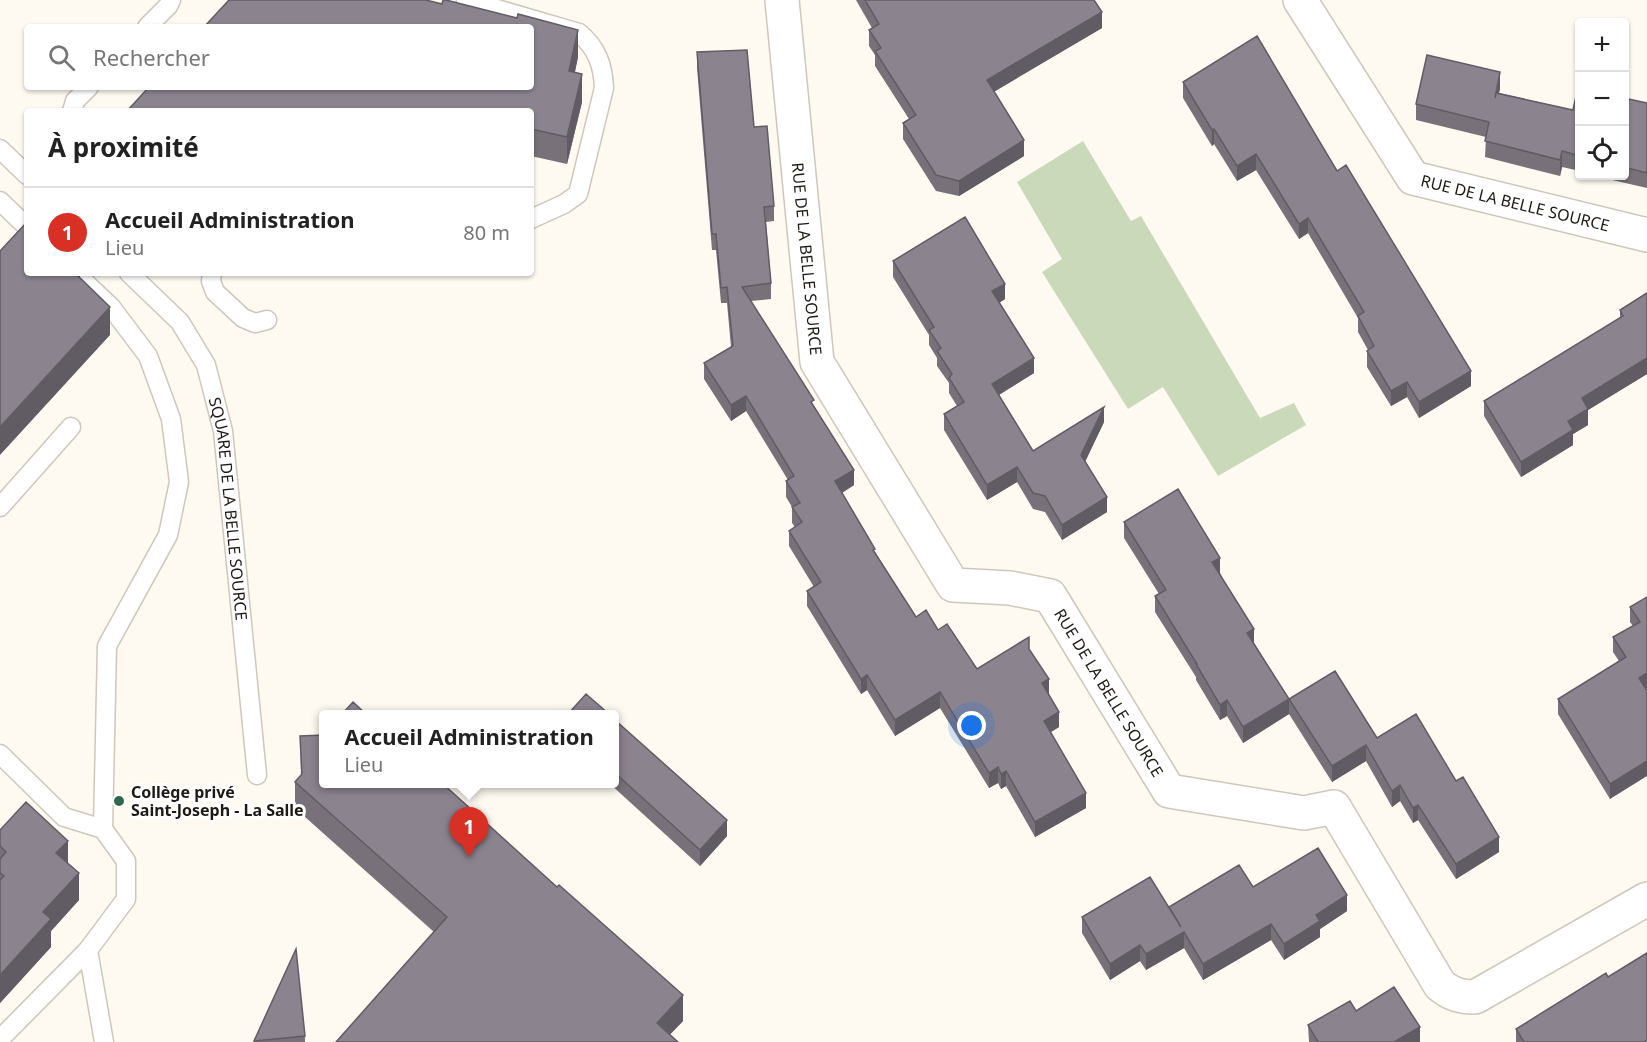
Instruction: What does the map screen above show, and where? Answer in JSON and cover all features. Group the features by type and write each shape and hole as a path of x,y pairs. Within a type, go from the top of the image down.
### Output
{"street":[{"name":"RUE DE LA BELLE SOURCE","path":"782,0 817,362 953,585 1010,588 1050,596 1169,791 1304,813 1334,807 1440,985 1449,993 1461,997 1475,997 1647,899"},
{"name":"RUE DE LA BELLE SOURCE","path":"1300,0 1413,178 1647,235"}],"lane":[{"path":"150,24 171,0"},
{"path":"466,0 579,33 590,42 603,70 604,88 578,194 564,204 534,218"},
{"path":"73,108 75,101 86,90"},
{"path":"0,149 24,172"},
{"path":"0,201 24,224"},
{"path":"78,276 111,307 148,356 171,419 179,482 168,535 107,646 103,829"},
{"name":"SQUARE DE LA BELLE SOURCE","path":"132,276 180,322 206,365 223,431 257,775"},
{"path":"209,276 215,292 243,318 255,323 267,320"},
{"path":"0,507 71,427"},
{"path":"0,754 64,816 103,829 126,861 126,899 88,950 0,1039"},
{"path":"88,950 104,1042"}],"green space":[{"path":"1083,141 1131,221 1141,216 1260,418 1294,403 1306,425 1218,476 1163,387 1128,409 1042,272 1062,259 1017,182"}],"building":[{"path":"229,0 426,0 442,4 443,0 446,0 517,18 518,14 578,30 569,71 582,74 567,137 534,130 534,108 130,108 146,90 534,90 534,24 207,24"},
{"path":"865,0 1094,0 1102,12 987,80 1024,140 959,181 936,175 903,123 916,115 875,51 881,48 869,30 879,24"},
{"path":"1257,36 1337,171 1346,165 1471,371 1419,402 1407,382 1391,391 1367,351 1374,346 1358,316 1364,312 1308,218 1299,224 1256,154 1237,166 1183,82"},
{"path":"747,50 754,127 767,126 774,206 764,207 771,283 742,287 814,400 811,402 854,470 835,481 875,549 873,550 916,617 926,610 938,630 947,624 977,669 1029,637 1029,649 1049,679 1042,683 1059,712 1044,721 1086,793 1035,822 1006,771 1001,774 998,767 989,773 940,692 895,720 867,675 861,679 807,591 821,582 789,531 802,522 792,507 800,503 786,481 794,476 746,396 731,405 704,363 733,346 727,287 721,288 716,234 712,234 697,52"},
{"path":"1427,55 1500,72 1495,98 1496,93 1573,110 1575,101 1575,155 1562,151 1560,160 1485,141 1489,122 1416,104"},
{"path":"1629,99 1647,103 1647,173 1629,168"},
{"path":"965,217 1005,284 992,291 1034,358 992,384 1033,451 1104,407 1081,455 1107,497 1062,525 1045,496 1033,493 1017,467 987,485 944,414 964,402 949,378 952,374 937,351 941,348 929,330 934,327 893,261"},
{"path":"24,225 24,276 78,276 110,307 0,427 0,251"},
{"path":"1647,293 1647,358 1582,398 1588,409 1568,421 1573,430 1521,462 1484,401 1623,316 1620,310"},
{"path":"1178,489 1220,558 1212,562 1254,629 1247,633 1289,699 1243,727 1227,700 1220,705 1155,596 1166,590 1124,522"},
{"path":"1647,597 1647,673 1639,678 1647,691 1647,761 1610,784 1558,699 1626,657 1613,637 1640,622 1630,607"},
{"path":"1335,671 1377,738 1416,714 1456,781 1463,777 1499,837 1456,864 1418,805 1413,808 1400,785 1392,791 1366,745 1332,766 1289,699"},
{"path":"586,694 604,710 572,710"},
{"path":"353,702 362,710 346,710"},
{"path":"619,724 727,820 700,850 619,777"},
{"path":"319,735 319,788 448,788 557,887 559,885 683,995 657,1023 678,1042 336,1042 447,917 295,782 302,774 300,736"},
{"path":"26,802 68,841 56,853 79,873 43,912 51,919 0,975 0,880 4,876 0,873 0,859 6,852 0,846 0,830"},
{"path":"1318,848 1347,895 1316,915 1320,921 1284,944 1271,924 1203,964 1184,932 1146,954 1140,945 1110,964 1082,917 1150,877 1181,927 1169,907 1239,865 1253,887"},
{"path":"296,949 305,1036 254,1041"},
{"path":"1647,953 1647,1040 1644,1042 1524,1042 1516,1029 1606,973 1608,977"},
{"path":"1394,987 1420,1027 1394,1042 1318,1042 1308,1025 1350,1001 1356,1011"}],"place":[{"name":"Collège privé Saint-Joseph - La Salle","path":"119,801"},
{"name":"Accueil Administration","path":"469,857"}]}
